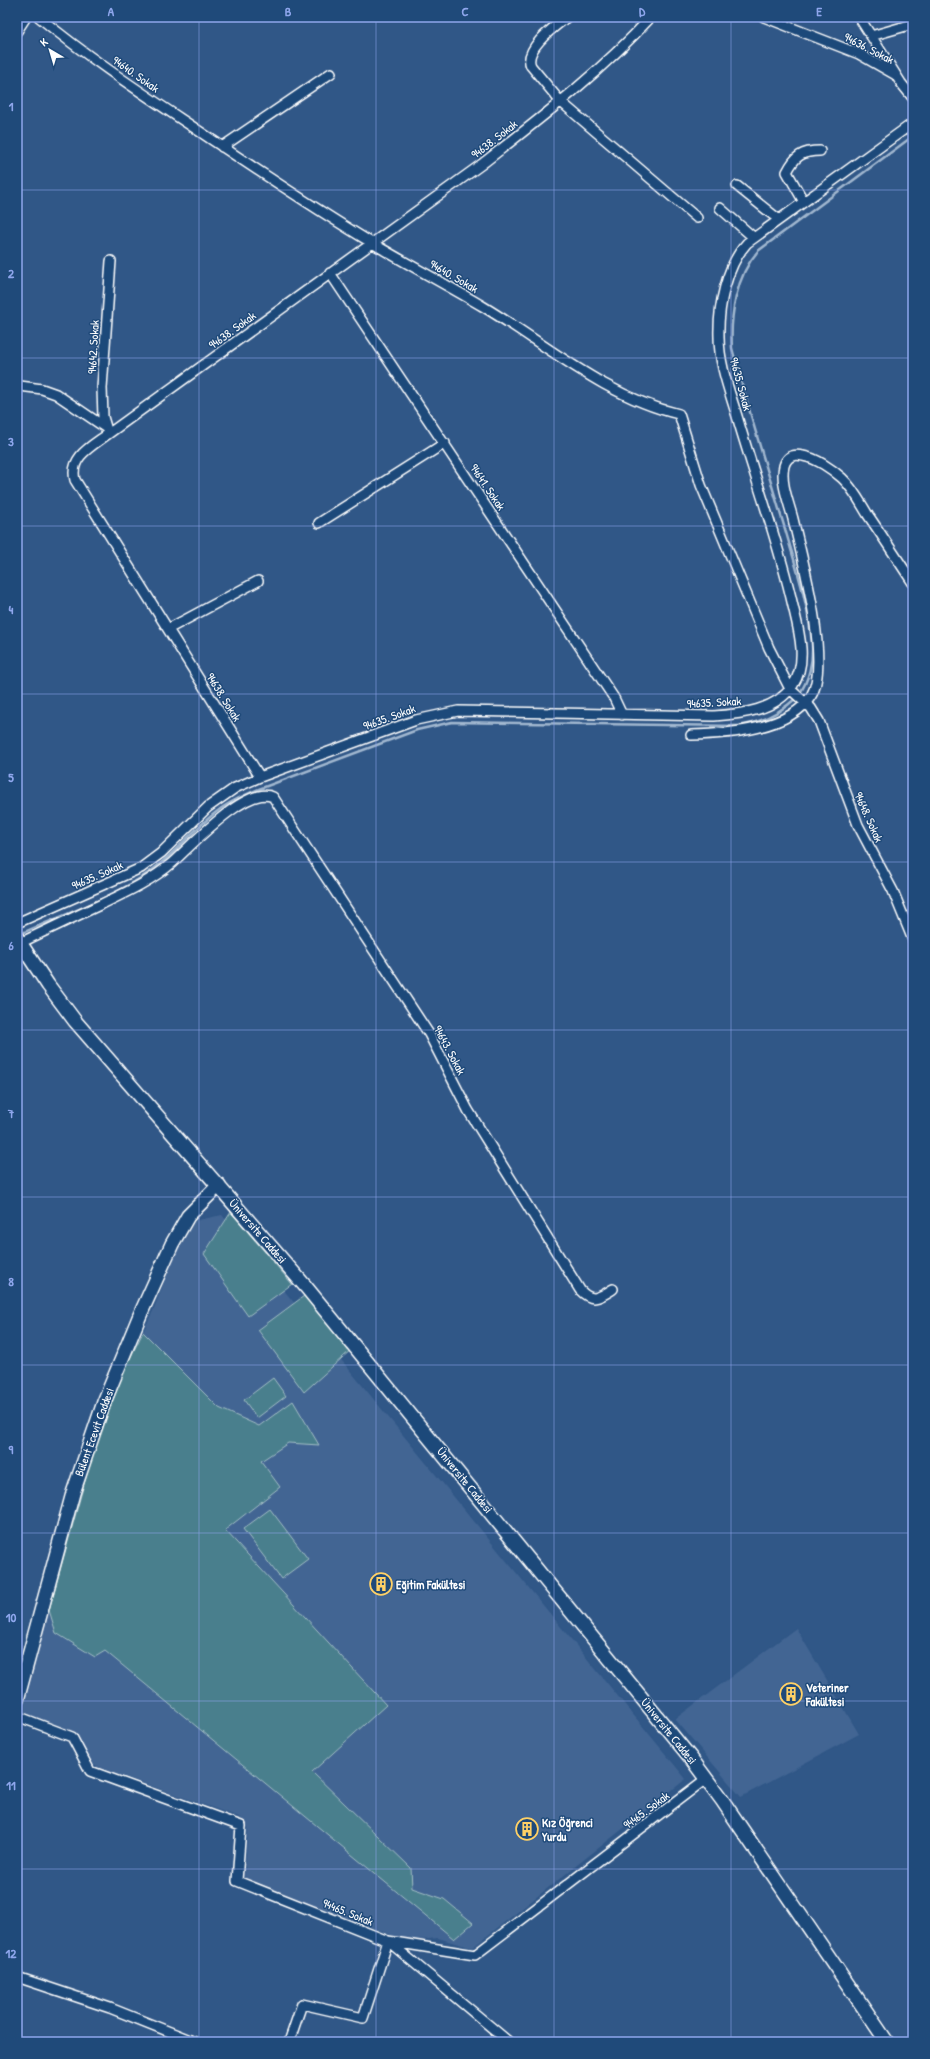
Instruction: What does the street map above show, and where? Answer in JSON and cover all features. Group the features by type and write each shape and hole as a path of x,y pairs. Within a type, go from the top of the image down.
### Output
{"street":[{"path":"17,31 26,17"},
{"name":"94640. Sokak","path":"39,17 88,55 222,147 373,243 484,307 572,365 618,391 658,410 679,414 701,485 769,648 790,689"},
{"path":"566,17 540,40 529,59 531,66 560,101 697,218"},
{"name":"94638. Sokak","path":"260,777 75,480 74,467 78,459 107,431 482,164 560,101 607,60 651,17"},
{"name":"94636. Sokak","path":"764,17 859,54 896,75"},
{"path":"784,17 788,26"},
{"path":"859,17 896,75 913,98"},
{"path":"871,36 913,24"},
{"path":"222,147 331,73"},
{"name":"94635. Sokak","path":"17,923 141,868 161,853 208,807 235,788 260,777 416,720 444,713 483,711 714,716 752,711 770,704 790,689 796,679 800,663 800,635 772,527 725,374 719,337 723,300 731,269 741,249 778,219 804,202 913,123"},
{"path":"804,202 787,172 793,159 804,153 820,151"},
{"path":"737,186 778,219"},
{"path":"720,208 753,238"},
{"name":"94642. Sokak","path":"107,431 103,416 102,388 111,261"},
{"name":"94641. Sokak","path":"330,273 614,698 622,715"},
{"path":"20,386 42,389 56,394 107,431"},
{"path":"319,523 445,443"},
{"path":"691,736 737,733 757,728 781,718 806,703 814,690 818,660 810,597 784,480 785,464 788,458 793,455 806,456 817,461 842,478 851,488 913,583"},
{"path":"168,629 258,581"},
{"name":"94648. Sokak","path":"790,689 806,703 819,721 858,825 893,892 913,940"},
{"name":"94643. Sokak","path":"18,940 154,878 221,817 247,801 269,795 273,797 305,848 418,1016 440,1054 468,1110 580,1290 589,1298 593,1298 613,1289"},
{"name":"Üniversite Caddesi","path":"18,940 75,1021 306,1287 707,1778 887,2042"},
{"name":"Bülent Ecevit Caddesi","path":"17,1700 73,1493 104,1402 140,1315 172,1244 188,1216 218,1185"},
{"name":"94465. Sokak","path":"17,1716 72,1737 90,1771 241,1826 237,1881 388,1941 475,1955 707,1778"},
{"path":"289,2042 302,2004 363,2018 388,1941 509,2042"},
{"path":"17,1977 110,2008 190,2041"}],"shaded area":[{"path":"222,1215 686,1779 472,1948 438,1938 420,1940 394,1936 244,1879 248,1828 239,1817 100,1768 93,1764 76,1734 24,1713 22,1707 77,1505 125,1369 153,1311 175,1254 194,1221"},
{"path":"796,1628 859,1734 741,1797 675,1719"}],"green space":[{"path":"231,1212 292,1284 248,1316 204,1254"},
{"path":"304,1296 352,1349 304,1392 258,1330"},
{"path":"143,1332 219,1408 259,1426 293,1401 319,1445 288,1443 261,1461 280,1487 225,1530 386,1705 312,1772 411,1868 412,1888 444,1899 473,1923 454,1939 105,1651 95,1657 56,1633 49,1610 93,1452 125,1369"},
{"path":"273,1378 286,1396 257,1418 244,1400"},
{"path":"270,1509 308,1559 281,1579 243,1529"}],"waterway":[{"path":"799,694 808,677 811,664 812,645 808,616 798,572 732,348 732,322 736,296 744,272 758,251 913,136"},
{"path":"20,934 87,906 137,880 160,864 210,817 238,798 417,730 452,722 738,726 761,720 776,713 796,698"}],"place":[{"name":"Eğitim Fakültesi","path":"381,1584"},
{"name":"Veteriner Fakültesi","path":"791,1694"},
{"name":"Kız Öğrenci Yurdu","path":"527,1829"}]}
